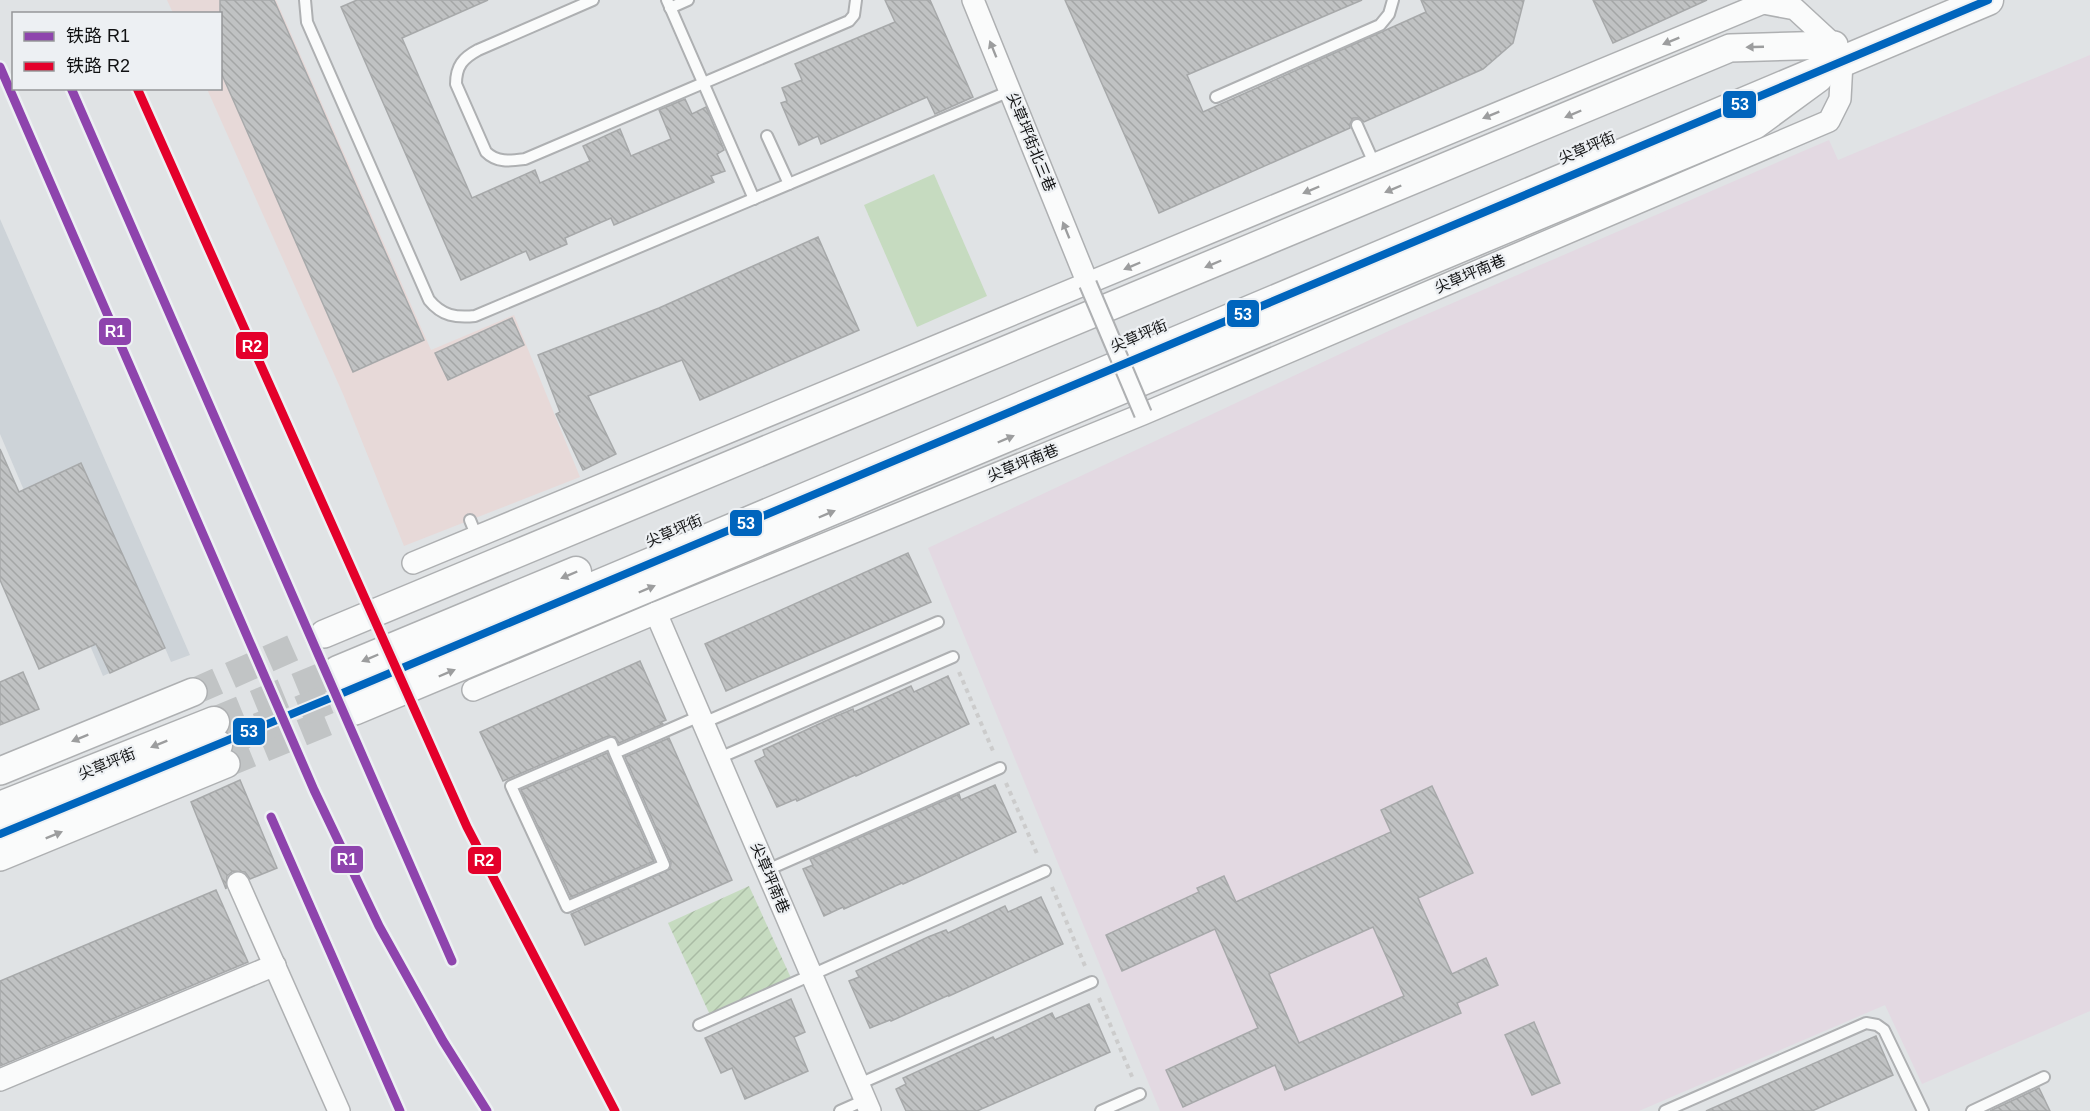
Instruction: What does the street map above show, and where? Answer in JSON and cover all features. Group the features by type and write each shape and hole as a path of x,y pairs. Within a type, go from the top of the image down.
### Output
{"main road":[{"name":"尖草坪街","path":"1838,53 1940,0"},
{"name":"尖草坪街","path":"346,691 1838,53 1988,0"},
{"name":"尖草坪街","path":"0,807 219,744"},
{"name":"尖草坪街","path":"0,834 219,744"}],"street":[{"name":"尖草坪街北三巷","path":"973,0 1088,284"},
{"path":"413,563 474,529 1088,284 1763,3 1794,9 1838,53"},
{"path":"324,634 1731,48 1838,53"},
{"path":"346,691 1755,125 1838,53"},
{"name":"尖草坪南巷","path":"865,1098 656,613 1143,414 1829,121 1840,99 1838,53"},
{"path":"1088,284 1143,414"},
{"path":"473,690 656,613"},
{"path":"0,771 193,692"},
{"path":"0,857 219,744"},
{"path":"238,884 337,1110"},
{"path":"0,1080 274,965"}],"lane":[{"path":"305,0 307,22 429,300 444,313 463,318 475,316 1010,91"},
{"path":"592,0 478,50 466,56 459,65 456,84 486,152 492,157 501,161 525,159 849,21 856,8 856,0"},
{"path":"688,0 668,4 754,198"},
{"path":"1216,97 1325,54 1380,25 1389,14 1393,0"},
{"path":"1357,125 1374,163"},
{"path":"767,136 789,184"},
{"path":"615,753 938,622"},
{"path":"719,758 952,657"},
{"path":"611,743 615,753 664,865 567,908 511,786 611,743"},
{"path":"767,870 1000,768"},
{"path":"699,1025 1045,871"},
{"path":"840,1111 1092,982"},
{"path":"1665,1111 1866,1023 1877,1024 1884,1030 1923,1111"},
{"path":"1972,1111 2044,1077"},
{"path":"1101,1111 1140,1094"}],"shaded area":[{"path":"167,0 276,0 431,350 514,315 580,477 404,546 343,394 207,90 222,90 222,12 173,12"},
{"path":"2090,55 2090,1011 1922,1084 1885,1005 1639,1111 1160,1111 928,548 1395,328 1829,140 1838,160"},
{"path":"0,219 190,655 171,662 165,648 103,676 0,434"}],"green space":[{"path":"934,174 987,296 917,327 864,205"},
{"path":"749,886 791,978 710,1015 668,923"}],"building":[{"path":"220,0 274,0 424,340 353,372 222,75 222,12 220,12"},
{"path":"357,0 488,0 402,38 472,198 535,170 540,183 590,161 583,146 620,129 631,156 671,139 659,110 685,99 692,114 706,107 724,150 717,154 725,171 711,176 714,182 614,225 611,218 565,238 567,244 530,260 526,251 461,280 341,7"},
{"path":"885,0 930,0 973,97 935,114 927,97 821,144 818,136 799,145 781,103 787,101 782,88 802,80 795,64 895,22"},
{"path":"1065,0 1362,0 1187,75 1203,112 1426,12 1421,0 1524,0 1513,43 1483,69 1364,122 1353,118 1350,128 1159,213"},
{"path":"1593,0 1707,0 1613,43"},
{"path":"818,237 859,330 700,400 682,360 588,396 616,454 583,470 556,414 560,412 538,355 659,308"},
{"path":"512,318 524,345 448,380 435,353"},
{"path":"0,449 19,492 81,463 165,648 110,673 96,644 39,669 0,580"},
{"path":"908,553 931,602 726,691 705,644"},
{"path":"640,661 666,720 661,722 663,724 619,743 615,737 608,736 503,781 480,732"},
{"path":"23,672 39,709 0,725 0,682"},
{"path":"948,676 969,724 856,776 777,807 755,761 765,756 763,750 853,709 854,712 911,686 914,692"},
{"path":"669,738 732,880 585,945 571,914 670,869 671,862 625,757"},
{"path":"607,753 654,861 571,897 521,790"},
{"path":"240,780 277,868 250,879 245,872 233,871 227,876 226,889 191,802"},
{"path":"995,785 1016,832 903,884 824,916 803,869 813,865 810,859 959,794 961,800"},
{"path":"1432,786 1473,873 1418,898 1452,974 1486,958 1498,985 1457,1003 1461,1013 1285,1090 1275,1065 1183,1107 1166,1070 1258,1028 1215,929 1122,971 1106,935 1199,892 1197,888 1224,876 1236,902 1391,832 1381,810","holes":["1373,927 1404,996 1299,1043 1269,974"]},
{"path":"216,890 248,962 0,1066 0,981"},
{"path":"1041,897 1063,944 949,996 870,1028 849,981 859,977 856,971 928,937 946,930 948,933 1005,906 1008,912"},
{"path":"791,999 805,1032 794,1037 808,1071 745,1099 732,1068 721,1073 705,1038"},
{"path":"1089,1004 1110,1052 977,1111 906,1111 896,1089 906,1084 903,1078 993,1037 995,1040 1052,1013 1055,1019"},
{"path":"1534,1022 1560,1083 1532,1095 1505,1035"},
{"path":"1876,1036 1893,1075 1812,1111 1706,1111"},
{"path":"2039,1088 2050,1111 1990,1111"}],"tunnel":[{"path":"193,692 324,634"},
{"path":"214,722 338,671"},
{"path":"217,745 345,692"},
{"path":"226,764 355,711"}],"rail line":[{"name":"R1","path":"0,67 314,790 379,926 443,1041 487,1111"},
{"name":"R1","path":"72,90 452,961"},
{"name":"R2","path":"138,90 467,827 615,1111"},
{"name":"R1","path":"271,817 400,1111"}],"transit line":[{"name":"53","path":"0,834 345,692 1988,0"}]}
